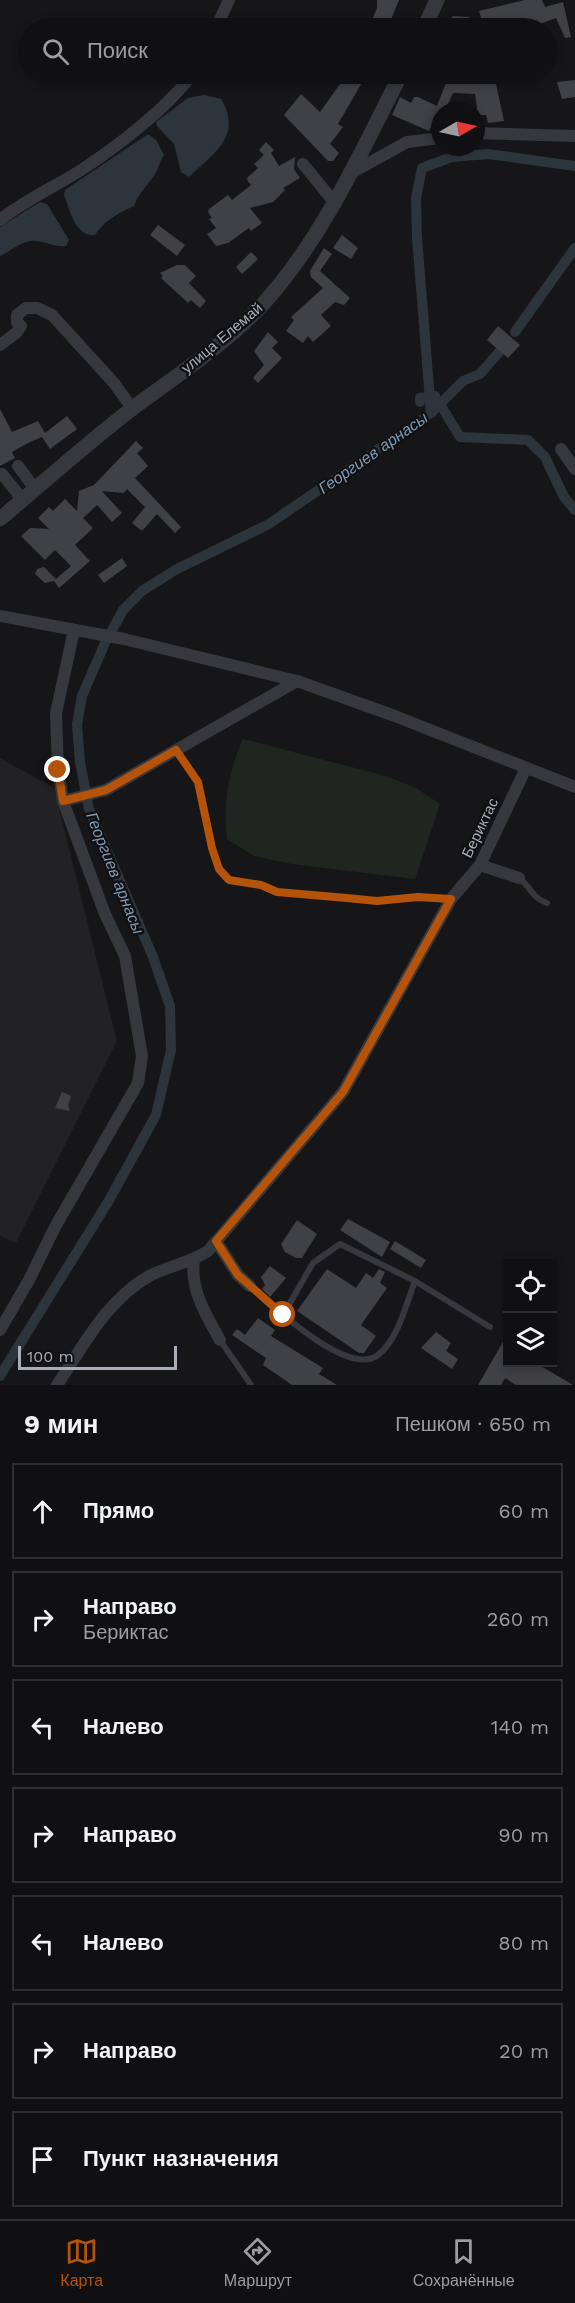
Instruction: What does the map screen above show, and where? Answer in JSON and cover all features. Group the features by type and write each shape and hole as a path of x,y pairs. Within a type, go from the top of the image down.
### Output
{"street":[{"path":"221,18 230,0"},
{"path":"429,18 437,0"},
{"path":"0,220 78,172 120,141 184,84"},
{"name":"улица Елемай","path":"0,519 132,408 229,336 263,304 291,269 353,172 396,84"},
{"path":"485,134 575,136"},
{"path":"353,172 407,142 431,139"},
{"path":"303,164 334,202"},
{"path":"0,345 16,333 21,326 17,322 17,315 26,308 37,308 52,315 114,383 132,408"},
{"path":"561,449 575,469"},
{"path":"18,466 35,489"},
{"path":"2,474 23,500"},
{"path":"0,615 124,639 297,681 424,727 575,787"},
{"path":"0,1330 29,1280 55,1227 138,1083 142,1056 125,956 105,914 58,770 56,713 80,631"},
{"path":"66,800 106,790 297,681"},
{"name":"Бериктас","path":"57,1385 103,1315 117,1299 153,1274 194,1260 212,1246 343,1092 451,899 480,866 526,768"},
{"path":"480,866 519,878"},
{"path":"212,1246 250,1286"},
{"path":"194,1260 192,1274 201,1305 220,1340"}],"lane":[{"path":"176,750 198,782 212,848 219,869 229,880 261,885 277,892 377,901 418,897 451,899"},
{"path":"519,878 538,900 547,903"},
{"path":"283,1315 314,1263 340,1244 415,1281 490,1327"},
{"path":"250,1286 283,1315 336,1353 357,1361 376,1356 390,1342 415,1281"},
{"path":"220,1340 251,1385"}],"shaded area":[{"path":"204,95 221,99 229,123 227,134 216,152 189,177 181,172 174,144 156,122 188,98"},
{"path":"148,134 156,140 164,155 155,175 134,206 112,218 95,235 83,232 71,215 64,195 65,190"},
{"path":"40,202 47,204 69,240 66,246 31,241 0,256 0,227"},
{"path":"243,739 386,776 416,788 440,804 415,879 292,864 254,856 227,839 228,788"},
{"path":"0,758 54,788 117,1041 16,1243 0,1236"}],"building":[{"path":"377,0 399,0 392,18 373,18"},
{"path":"525,0 542,0 545,7 563,2 571,37 565,38 557,18 481,18 479,11"},
{"path":"453,16 469,17 469,18 451,18"},
{"path":"575,80 575,97 562,99 557,82"},
{"path":"340,84 361,84 338,124 343,127 330,144 339,153 333,161 328,161 284,115 301,94 320,112"},
{"path":"445,84 496,84 504,121 488,123 485,115 485,102 476,102 475,94 453,93 449,102 439,102"},
{"path":"400,97 411,103 414,97 431,103 429,131 392,115"},
{"path":"266,142 274,150 271,153 279,166 295,157 294,169 300,178 283,188 285,190 273,202 250,208 262,223 251,231 249,228 228,243 216,246 207,234 216,228 209,219 212,218 208,212 209,209 228,195 232,200 251,185 247,180 248,177 258,168 254,164 264,155 259,150"},
{"path":"158,225 185,245 177,256 150,235"},
{"path":"342,235 358,248 351,259 333,248"},
{"path":"324,248 332,254 320,271 350,298 344,305 335,302 321,315 331,326 313,342 308,336 303,343 286,331 294,320 291,317 323,288 311,277 310,271"},
{"path":"251,252 258,259 242,274 236,267"},
{"path":"177,265 185,265 196,276 189,283 206,301 200,308 191,300 188,303 161,278 163,276 160,273"},
{"path":"498,326 520,345 508,358 487,340"},
{"path":"268,332 278,342 272,348 282,358 258,383 253,378 264,365 254,351"},
{"path":"0,409 12,432 38,421 45,433 67,416 77,429 50,449 42,437 30,442 12,452 15,458 0,466"},
{"path":"136,441 143,448 137,453 148,466 135,478 181,527 175,533 157,514 142,531 132,523 145,507 127,489 124,493 102,491 122,513 112,522 97,505 83,518 93,528 75,545 90,561 59,588 54,581 45,583 35,574 37,569 44,567 56,579 71,566 55,550 45,560 21,536 30,528 49,529 38,518 49,507 53,511 65,499 77,511 79,491 94,485"},
{"path":"122,558 127,566 104,583 98,575"},
{"path":"62,1092 71,1096 68,1105 70,1111 55,1108"},
{"path":"348,1219 390,1242 382,1257 340,1230"},
{"path":"297,1220 317,1234 302,1258 296,1258 285,1252 281,1244"},
{"path":"395,1241 426,1260 421,1268 390,1249"},
{"path":"270,1266 286,1278 270,1297 262,1289 265,1285 261,1277"},
{"path":"327,1269 356,1288 366,1273 373,1278 379,1269 385,1272 380,1283 387,1288 361,1325 376,1336 364,1353 359,1353 297,1311"},
{"path":"258,1318 275,1330 271,1336 323,1368 319,1374 337,1385 292,1385 263,1365 266,1358 232,1335 237,1329 245,1335"},
{"path":"436,1332 451,1343 446,1351 458,1359 452,1369 421,1348"},
{"path":"503,1342 503,1367 542,1367 573,1385 516,1385 505,1378 501,1385 478,1385"}],"waterway":[{"path":"431,413 417,237 416,198 422,168 452,157 488,154 575,166"},
{"name":"Георгиев арнасы","path":"515,332 575,248"},
{"name":"Георгиев арнасы","path":"0,1376 108,1202 156,1115 171,1050 170,1006 153,957 89,809 80,762 77,724 82,696 105,643 123,610 142,591 177,569 269,524 431,413 463,381 480,374 499,352"},
{"path":"420,402 420,398 435,396 460,437 528,440 545,457 564,497 575,510"}],"route":[{"path":"58,770 63,801 106,790 176,750 198,782 212,848 219,869 229,880 261,885 277,892 315,893 377,901 418,897 451,899 343,1092 216,1241 238,1275 283,1315"}]}
